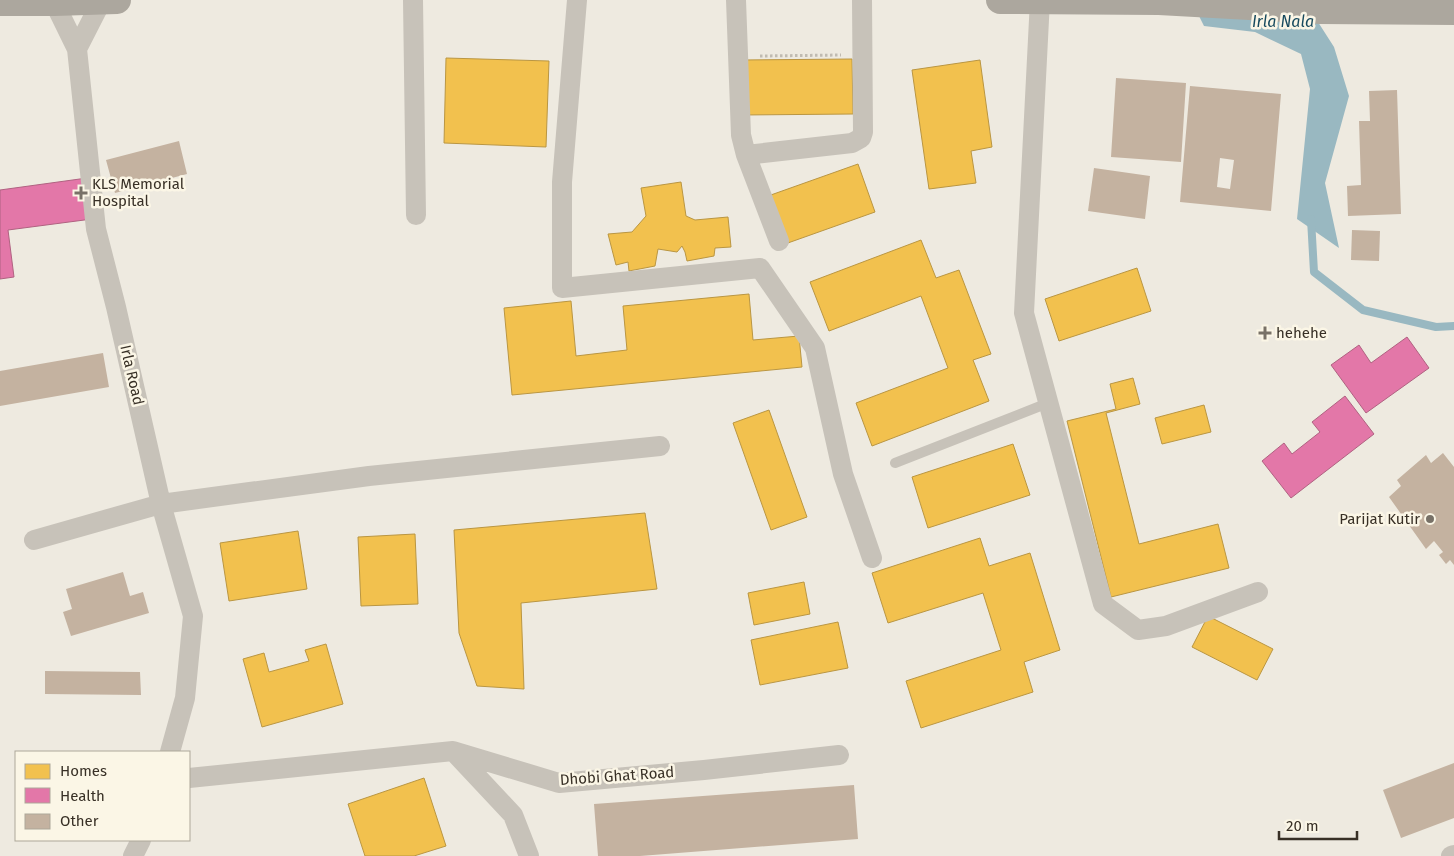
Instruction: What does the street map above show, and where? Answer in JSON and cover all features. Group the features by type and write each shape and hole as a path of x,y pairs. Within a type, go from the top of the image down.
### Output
{"main road":[{"path":"0,2 117,0"},
{"path":"1000,0 1159,1 1320,10 1454,11"}],"street":[{"path":"77,49 102,0"},
{"path":"413,0 416,215"},
{"path":"577,0 562,182 562,288 760,268 815,348 843,474 872,558"},
{"path":"736,0 741,134 746,156 779,241"},
{"path":"746,156 852,143 861,138 863,132 862,0"},
{"path":"1040,0 1024,313 1103,604 1138,630 1166,626 1258,592"},
{"path":"54,2 77,49"},
{"name":"Irla Road","path":"77,49 96,229 116,307 161,504 192,616 185,698 170,751"},
{"path":"34,540 161,504 369,476 660,446"},
{"path":"453,751 513,814 529,856"},
{"name":"Dhobi Ghat Road","path":"190,778 453,751 559,783 839,756"},
{"path":"132,856 140,841"}],"lane":[{"path":"896,464 1048,403"}],"path":[{"path":"737,56 862,54"}],"water":[{"name":"Irla Nala","path":"1191,0 1318,22 1334,47 1349,96 1325,183 1339,248 1297,219 1310,89 1301,54 1255,32 1204,26"}],"building: Homes":[{"path":"446,58 549,61 546,147 444,143"},
{"path":"852,59 853,114 742,115 742,60"},
{"path":"980,60 992,147 971,151 976,183 929,189 912,70"},
{"path":"858,164 875,212 785,244 768,196"},
{"path":"681,182 686,216 695,220 728,217 731,247 715,248 714,256 687,261 682,246 677,252 658,249 655,266 629,271 628,262 616,265 608,234 632,232 646,216 641,188"},
{"path":"921,240 936,278 959,270 991,354 973,360 989,401 872,446 856,403 948,368 921,296 829,331 810,282"},
{"path":"1137,268 1151,311 1059,341 1045,299"},
{"path":"749,294 753,340 799,336 802,367 512,395 504,308 571,301 576,356 627,350 623,306"},
{"path":"1133,378 1140,404 1106,413 1139,544 1218,524 1229,568 1111,597 1067,421 1116,409 1110,384"},
{"path":"1204,405 1211,432 1162,444 1155,418"},
{"path":"769,410 807,517 771,530 733,423"},
{"path":"1013,444 1030,495 928,528 912,477"},
{"path":"645,513 657,589 521,603 524,689 477,686 459,633 454,530"},
{"path":"298,531 307,589 229,601 220,543"},
{"path":"415,534 418,604 361,606 358,537"},
{"path":"980,538 989,566 1030,553 1060,650 1024,662 1033,692 921,728 906,681 1001,650 983,593 888,623 872,573"},
{"path":"804,582 810,614 754,625 748,593"},
{"path":"1208,616 1273,649 1257,680 1192,647"},
{"path":"838,622 848,668 760,685 751,640"},
{"path":"326,644 343,704 262,727 243,659 264,653 269,672 309,661 305,650"},
{"path":"424,778 446,846 414,856 365,856 348,804"}],"building: Health":[{"path":"87,178 92,219 8,230 14,277 0,279 0,190"},
{"path":"1407,337 1429,368 1366,413 1331,365 1359,345 1371,363"},
{"path":"1345,396 1374,434 1291,498 1262,461 1284,443 1292,454 1320,432 1312,422"}],"building: Other":[{"path":"1116,78 1186,83 1181,162 1111,157"},
{"path":"1190,86 1281,94 1271,211 1180,202","holes":["1220,158 1234,160 1230,189 1217,187"]},
{"path":"1397,90 1401,214 1348,216 1347,186 1361,185 1359,121 1370,121 1369,91"},
{"path":"179,141 187,174 115,193 106,160"},
{"path":"1094,168 1150,176 1145,219 1088,211"},
{"path":"1352,230 1380,231 1379,261 1351,260"},
{"path":"103,353 109,387 0,406 0,371"},
{"name":"Parijat Kutir","path":"1443,453 1454,467 1454,565 1450,560 1446,564 1439,555 1443,552 1434,541 1426,549 1389,497 1401,486 1397,480 1426,455 1431,463"},
{"path":"123,572 130,596 143,592 149,613 71,636 63,612 72,609 66,589"},
{"path":"45,671 140,672 141,695 45,694"},
{"path":"1454,763 1454,818 1401,838 1383,790"},
{"path":"854,785 858,839 640,856 598,856 594,804"}],"waterway":[{"name":"Irla Nala","path":"1311,219 1314,272 1363,310 1436,327 1454,326"}],"place":[{"name":"KLS Memorial Hospital","path":"81,193"},
{"name":"hehehe","path":"1265,333"},
{"name":"Parijat Kutir","path":"1430,519"}]}
